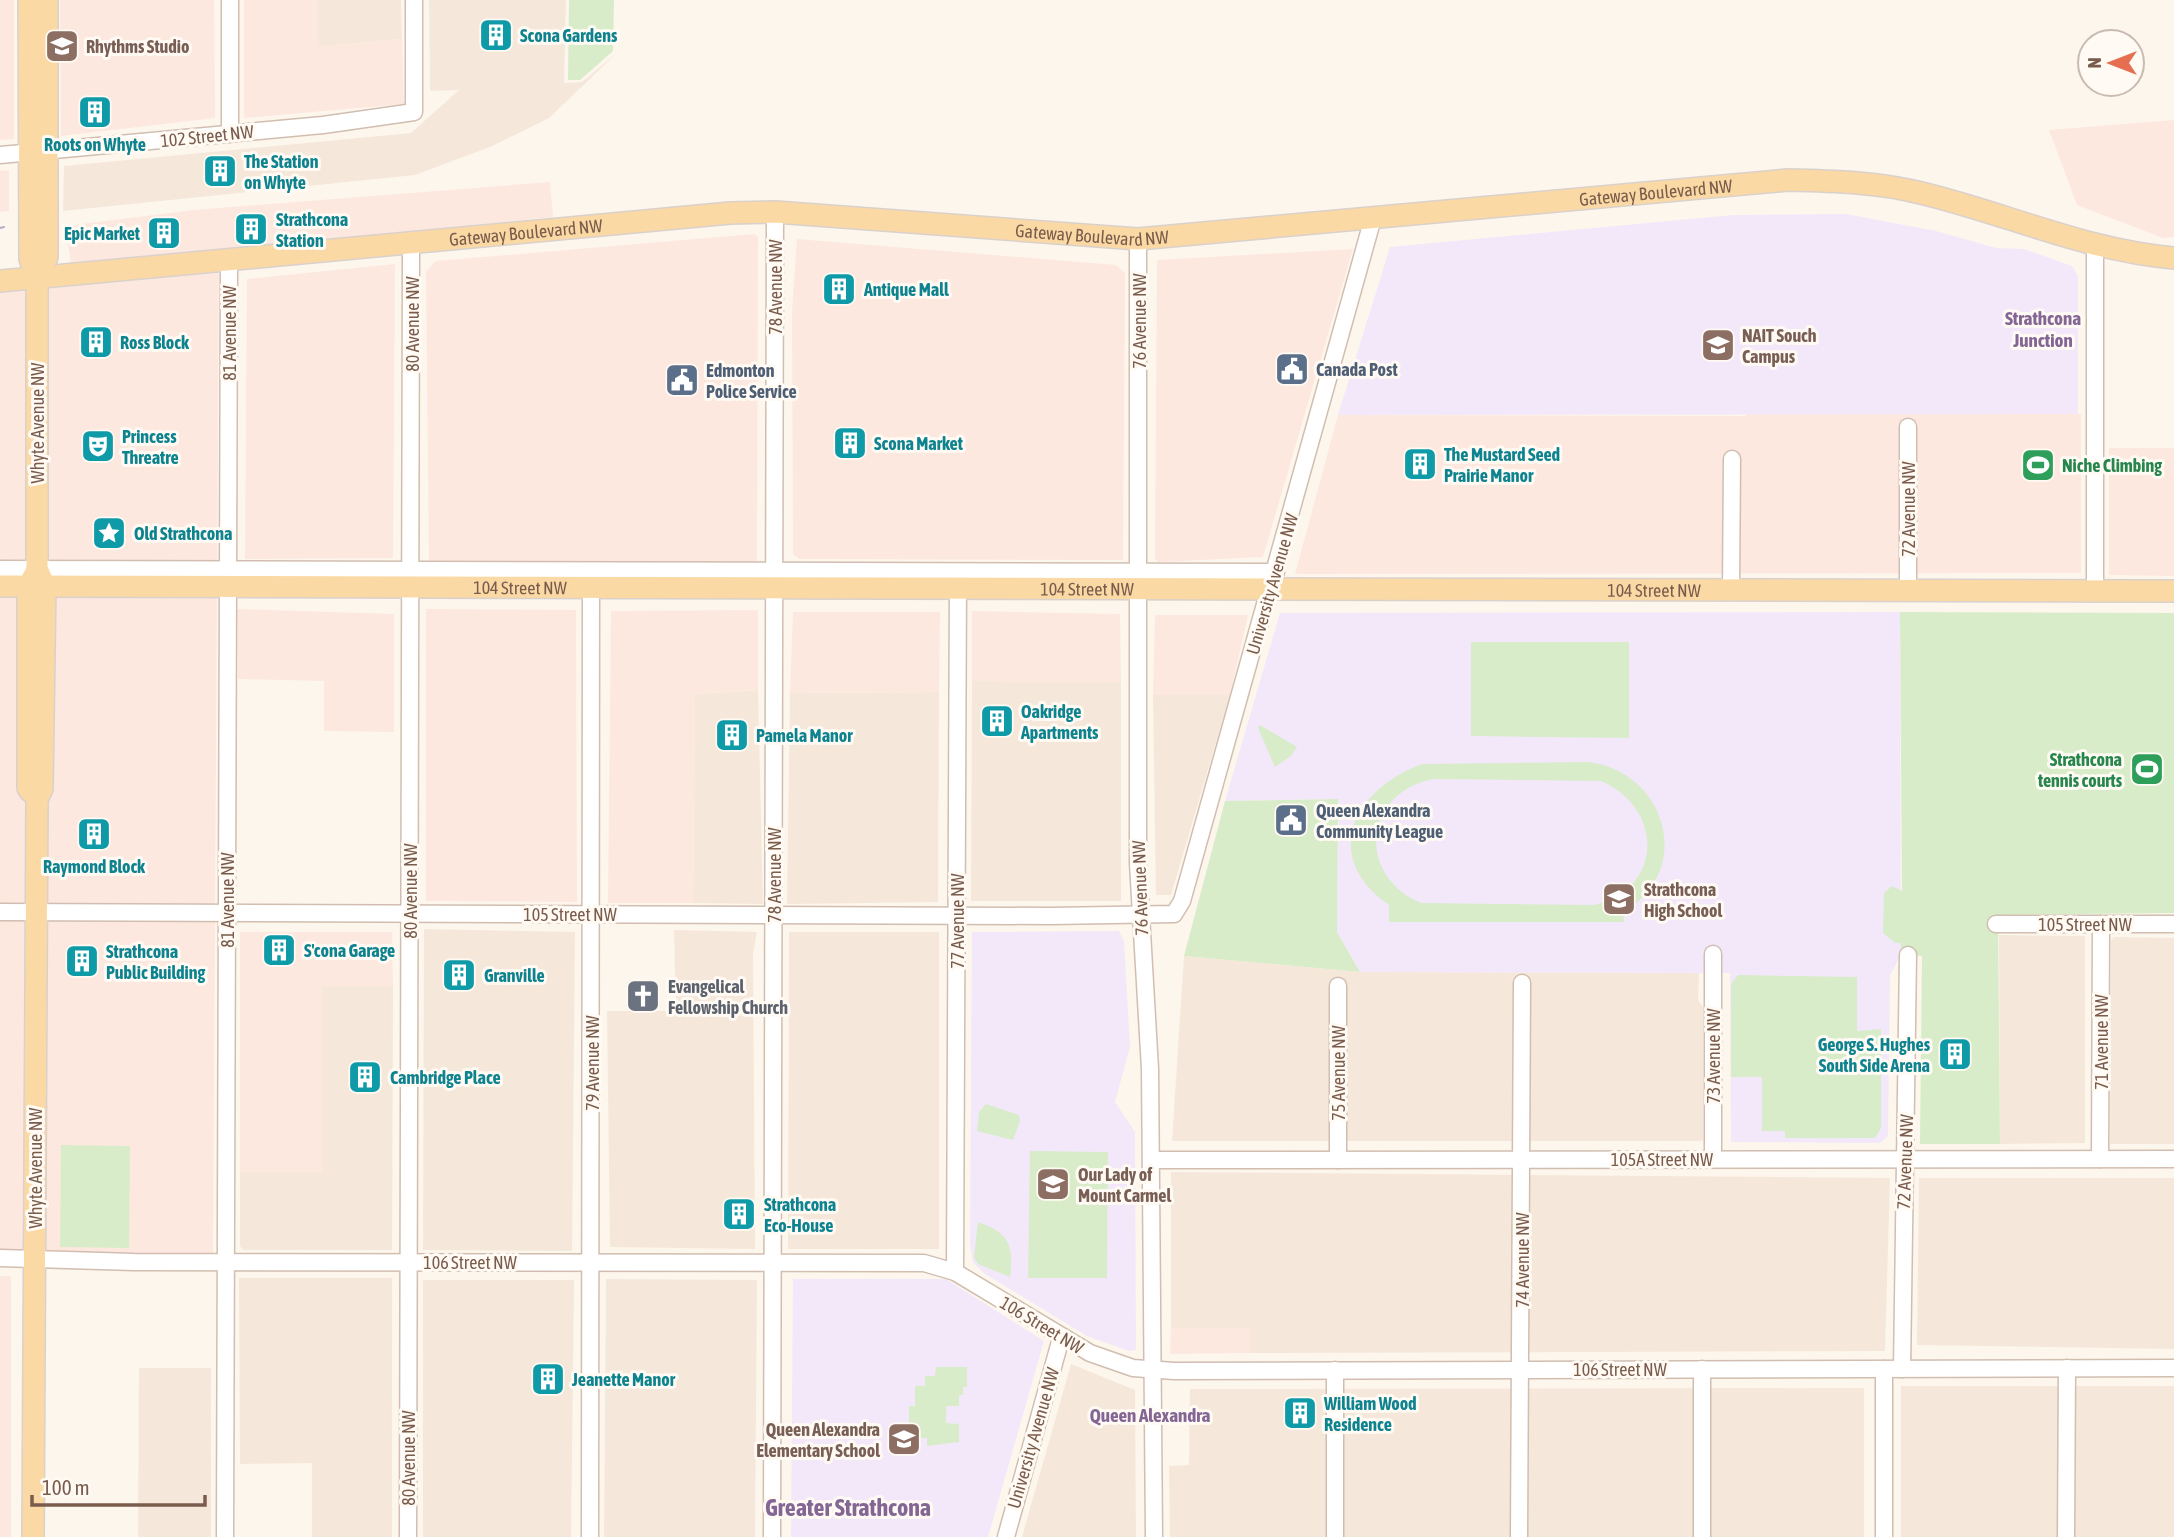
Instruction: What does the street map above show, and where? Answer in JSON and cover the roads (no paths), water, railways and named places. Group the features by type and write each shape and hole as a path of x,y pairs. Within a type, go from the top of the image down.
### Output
{"main road":[{"name":"Whyte Avenue NW","path":"29,0 38,151"},
{"name":"Whyte Avenue NW","path":"33,1537 37,799 28,788 37,580 37,278 30,259 47,0"},
{"name":"Gateway Boulevard NW","path":"0,281 730,214 775,212 1139,239 1740,182 1835,181 1920,192 2095,243 2174,258"},
{"name":"104 Street NW","path":"0,586 37,580 228,578 775,578 1137,579 1731,590 2174,591"}],"street":[{"path":"230,0 230,134"},
{"name":"102 Street NW","path":"0,155 230,134 414,112 414,0"},
{"name":"78 Avenue NW","path":"772,1537 775,212"},
{"name":"University Avenue NW","path":"1140,916 1168,916 1180,906 1373,218"},
{"name":"76 Avenue NW","path":"1139,239 1137,579 1140,916 1150,1069 1154,1537"},
{"path":"2095,243 2095,590"},
{"name":"80 Avenue NW","path":"408,1537 411,245"},
{"name":"81 Avenue NW","path":"225,1537 229,262"},
{"name":"72 Avenue NW","path":"1908,427 1908,590"},
{"path":"1731,590 1732,459"},
{"name":"104 Street NW","path":"0,569 37,580"},
{"name":"79 Avenue NW","path":"590,1537 591,579"},
{"name":"77 Avenue NW","path":"956,1272 958,579"},
{"name":"105 Street NW","path":"0,912 1140,916"},
{"name":"105 Street NW","path":"1996,924 2174,924"},
{"name":"71 Avenue NW","path":"2100,1159 2101,924"},
{"name":"73 Avenue NW","path":"1713,954 1713,1159"},
{"name":"72 Avenue NW","path":"1902,1369 1908,956"},
{"name":"74 Avenue NW","path":"1519,1537 1522,983"},
{"name":"75 Avenue NW","path":"1338,986 1338,1160"},
{"name":"105A Street NW","path":"1151,1160 2174,1159"},
{"name":"106 Street NW","path":"0,1258 226,1262 924,1264 956,1272 1061,1338 1122,1364 1151,1369 2174,1368"},
{"name":"University Avenue NW","path":"1006,1537 1061,1338"},
{"path":"2066,1537 2067,1368"},
{"path":"1702,1369 1702,1537"},
{"path":"1884,1369 1884,1537"},
{"path":"1335,1370 1335,1537"}],"tram line":[{"path":"0,228 4,227"}],"place":[{"name":"Scona Gardens","path":"496,35"},
{"name":"Rhythms Studio","path":"62,46"},
{"name":"Roots on Whyte","path":"95,112"},
{"name":"The Station on Whyte","path":"220,171"},
{"name":"Strathcona Station","path":"251,229"},
{"name":"Epic Market","path":"164,233"},
{"name":"Antique Mall","path":"839,289"},
{"name":"Ross Block","path":"96,342"},
{"name":"NAIT Souch Campus","path":"1718,345"},
{"name":"Canada Post","path":"1292,369"},
{"name":"Edmonton Police Service","path":"682,380"},
{"name":"Scona Market","path":"850,443"},
{"name":"Princess Threatre","path":"98,446"},
{"name":"The Mustard Seed Prairie Manor","path":"1420,464"},
{"name":"Niche Climbing","path":"2038,465"},
{"name":"Old Strathcona","path":"109,533"},
{"name":"Oakridge Apartments","path":"997,721"},
{"name":"Pamela Manor","path":"732,735"},
{"name":"Strathcona tennis courts","path":"2147,769"},
{"name":"Queen Alexandra Community League","path":"1291,820"},
{"name":"Raymond Block","path":"94,834"},
{"name":"Strathcona High School","path":"1619,899"},
{"name":"S'cona Garage","path":"279,950"},
{"name":"Strathcona Public Building","path":"82,961"},
{"name":"Granville","path":"459,975"},
{"name":"Evangelical Fellowship Church","path":"643,996"},
{"name":"George S. Hughes South Side Arena","path":"1955,1054"},
{"name":"Cambridge Place","path":"365,1077"},
{"name":"Our Lady of Mount Carmel","path":"1053,1184"},
{"name":"Strathcona Eco-House","path":"739,1214"},
{"name":"Jeanette Manor","path":"548,1379"},
{"name":"William Wood Residence","path":"1300,1413"},
{"name":"Queen Alexandra Elementary School","path":"904,1439"}],"district":[{"name":"Strathcona Junction","path":"2043,329"},
{"name":"Queen Alexandra","path":"1150,1415"},
{"name":"Greater Strathcona","path":"848,1507"}]}
